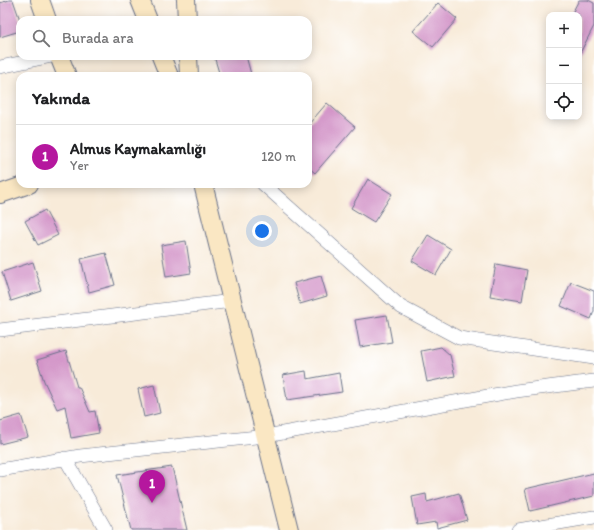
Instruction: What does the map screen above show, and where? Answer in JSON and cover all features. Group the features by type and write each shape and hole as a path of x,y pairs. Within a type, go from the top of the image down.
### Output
{"street":[{"path":"40,0 46,16"},
{"path":"140,0 146,16"},
{"path":"186,0 187,16"},
{"path":"0,67 33,60"},
{"path":"61,60 66,72"},
{"path":"163,60 167,72"},
{"path":"188,60 189,72"},
{"path":"0,194 17,188"},
{"path":"204,188 289,530"},
{"path":"267,188 401,307 459,338 594,358"},
{"path":"0,330 232,301"},
{"path":"0,470 65,458 266,436 516,391 594,382"},
{"path":"65,458 106,530"},
{"path":"518,530 594,517"}],"building":[{"path":"13,0 19,16 16,16 16,32 0,37 0,3"},
{"path":"579,0 588,0 594,3 594,26 582,49 582,12 573,12"},
{"path":"438,3 457,19 433,47 413,31"},
{"path":"215,60 247,60 250,72 219,72"},
{"path":"327,103 355,127 315,173 312,170 312,120"},
{"path":"368,179 392,194 374,222 351,208"},
{"path":"45,210 58,235 38,245 25,221"},
{"path":"428,235 451,249 436,275 412,261"},
{"path":"186,241 191,273 166,277 161,245"},
{"path":"106,253 115,285 89,292 81,259"},
{"path":"33,262 42,291 11,301 2,272"},
{"path":"496,264 527,270 522,301 490,296"},
{"path":"321,276 327,296 300,304 294,283"},
{"path":"571,282 594,291 594,311 591,319 561,306"},
{"path":"387,315 392,342 360,347 355,320"},
{"path":"441,347 450,355 455,376 427,382 421,351"},
{"path":"66,351 77,387 79,387 90,412 95,411 99,433 71,438 65,406 57,409 44,381 37,360"},
{"path":"306,371 307,379 339,373 342,392 287,400 283,375"},
{"path":"154,385 160,413 144,417 138,389"},
{"path":"21,415 28,437 0,444 0,421"},
{"path":"172,467 187,530 131,530 117,475"},
{"path":"594,473 594,496 530,511 525,489"},
{"path":"459,493 467,520 437,528 436,522 417,525 412,497 426,494 427,502"}],"place":[{"name":"Almus Kaymakamlığı","path":"152,503"}]}
